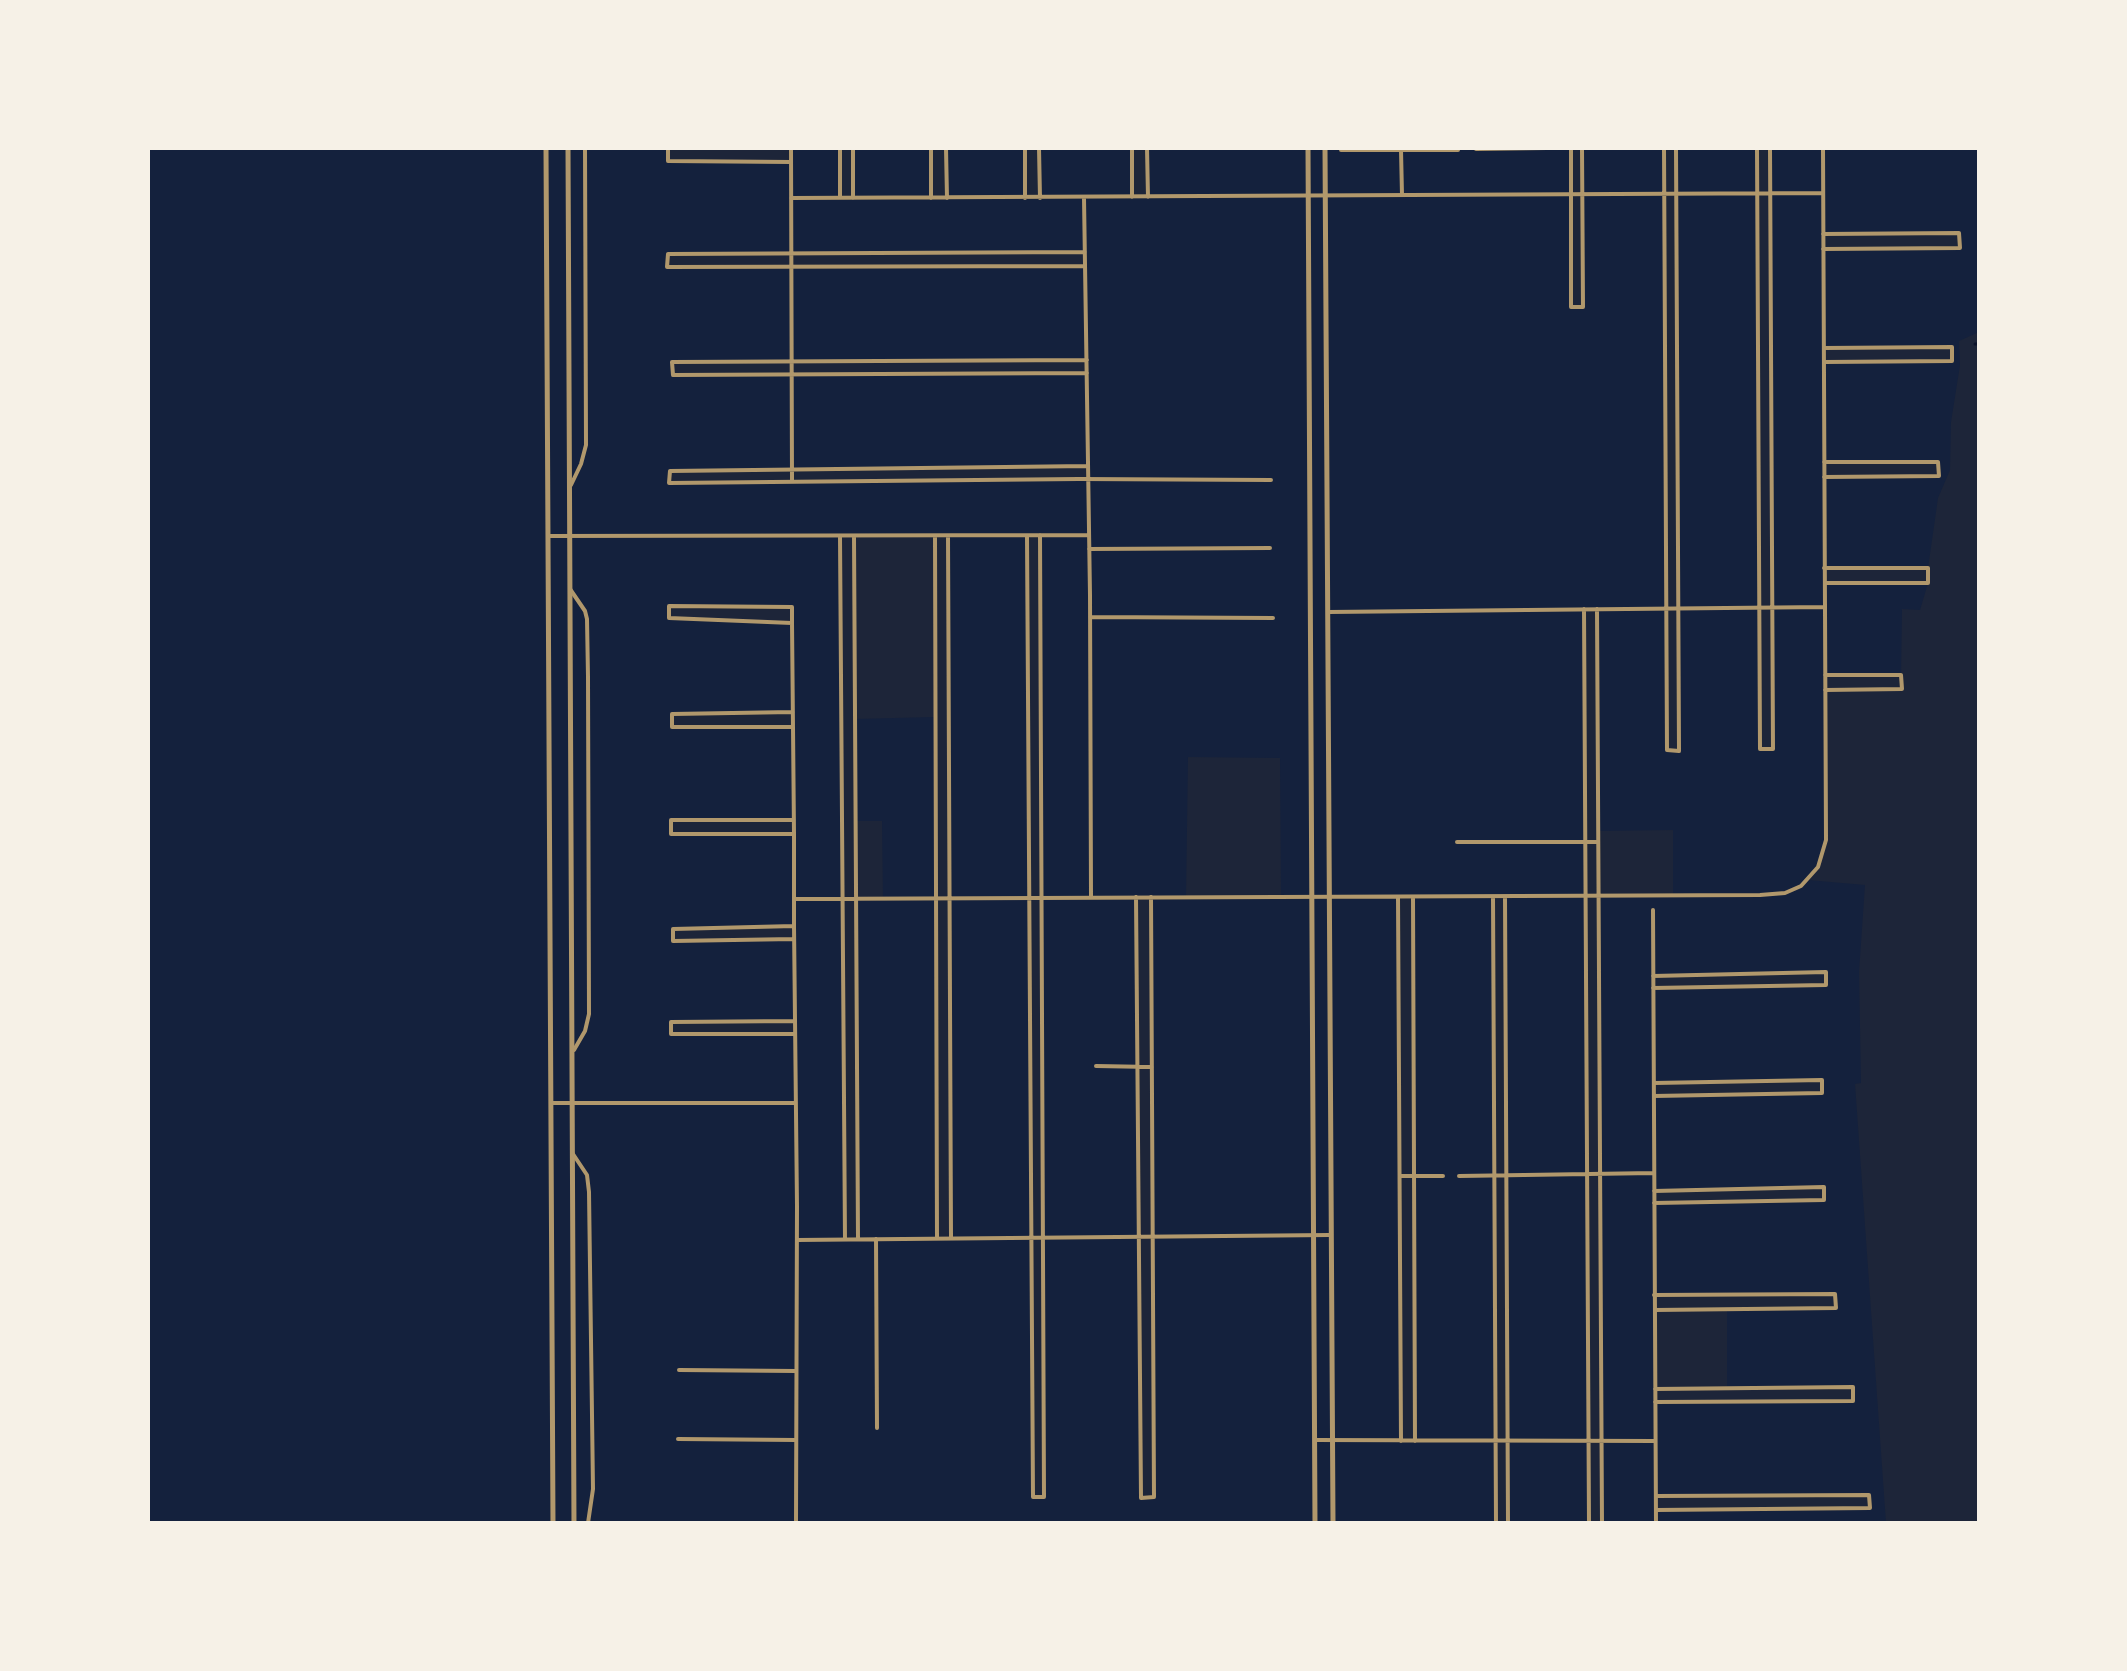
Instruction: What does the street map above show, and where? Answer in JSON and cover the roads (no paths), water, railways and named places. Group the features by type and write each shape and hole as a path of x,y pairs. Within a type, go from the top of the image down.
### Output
{"street":[{"path":"546,148 553,1523"},
{"path":"568,148 574,1523"},
{"path":"570,487 586,445 585,148"},
{"path":"668,148 668,161 791,162"},
{"path":"791,148 792,482"},
{"path":"840,148 840,198"},
{"path":"853,148 853,198"},
{"path":"931,148 931,198"},
{"path":"946,148 947,198"},
{"path":"1025,148 1025,198"},
{"path":"1039,148 1040,198"},
{"path":"1132,148 1132,197"},
{"path":"1147,148 1148,197"},
{"path":"1308,148 1315,1523"},
{"path":"1325,148 1333,1523"},
{"path":"1476,149 1547,148"},
{"path":"1571,148 1571,307 1583,307 1582,148"},
{"path":"1664,148 1667,750 1679,751 1676,148"},
{"path":"1757,148 1760,749 1773,749 1770,148"},
{"path":"794,899 1774,894 1793,890 1808,880 1818,867 1825,849 1823,148"},
{"path":"1401,149 1402,195"},
{"path":"1341,150 1458,150"},
{"path":"791,198 1823,193"},
{"path":"1084,198 1091,897"},
{"path":"1823,234 1959,233 1960,248 1823,249"},
{"path":"1085,252 668,254 667,267 1085,266"},
{"path":"937,267 938,253"},
{"path":"1824,348 1952,347 1952,361 1824,362"},
{"path":"936,360 936,373"},
{"path":"1087,360 672,362 673,375 1087,373"},
{"path":"866,361 866,374"},
{"path":"1758,363 1772,363"},
{"path":"1665,365 1677,365"},
{"path":"1824,462 1938,462 1939,476 1824,477"},
{"path":"1088,466 670,471 669,483 1271,480"},
{"path":"1011,480 1012,467"},
{"path":"940,468 940,480"},
{"path":"880,469 880,481"},
{"path":"1027,536 1033,1497 1044,1497 1040,535"},
{"path":"548,536 1089,535"},
{"path":"935,536 937,1238"},
{"path":"948,536 951,1238"},
{"path":"840,537 845,1239"},
{"path":"854,537 858,1239"},
{"path":"1089,549 1270,548"},
{"path":"1824,568 1928,568 1928,583 1825,583"},
{"path":"570,589 587,619 588,692 589,1014 585,1031 572,1052"},
{"path":"840,602 854,601"},
{"path":"792,623 669,618 669,606 792,607 796,1523"},
{"path":"1328,612 1825,607"},
{"path":"1584,609 1589,1523"},
{"path":"1597,609 1602,1523"},
{"path":"1090,617 1273,618"},
{"path":"1825,675 1901,675 1902,689 1825,690"},
{"path":"793,712 672,714 672,727 793,727"},
{"path":"935,717 948,717"},
{"path":"1028,718 1042,717"},
{"path":"841,720 855,719"},
{"path":"1585,751 1598,751"},
{"path":"794,820 671,820 671,834 794,834"},
{"path":"1457,842 1598,842"},
{"path":"1136,897 1141,1498 1154,1497 1151,897"},
{"path":"1398,897 1401,1441"},
{"path":"1413,897 1415,1441"},
{"path":"1493,897 1496,1523"},
{"path":"1505,897 1508,1523"},
{"path":"1653,910 1656,1523"},
{"path":"794,926 673,929 673,941 794,939"},
{"path":"843,955 856,954"},
{"path":"1653,976 1826,972 1826,985 1653,988"},
{"path":"795,1021 671,1022 671,1034 795,1034"},
{"path":"1493,1031 1506,1030"},
{"path":"1399,1034 1413,1033"},
{"path":"1587,1036 1599,1036"},
{"path":"1096,1066 1152,1067"},
{"path":"1029,1068 1044,1068"},
{"path":"936,1069 949,1069"},
{"path":"844,1070 857,1070"},
{"path":"1654,1083 1822,1080 1822,1093 1654,1096"},
{"path":"553,1103 796,1103"},
{"path":"573,1153 587,1175 589,1192 593,1489 588,1523"},
{"path":"1030,1162 1044,1162"},
{"path":"1459,1176 1654,1173"},
{"path":"1400,1176 1443,1176"},
{"path":"1654,1191 1824,1187 1824,1200 1654,1203"},
{"path":"936,1198 951,1199"},
{"path":"845,1209 857,1209"},
{"path":"797,1240 1331,1235"},
{"path":"876,1239 877,1428"},
{"path":"1654,1295 1835,1294 1836,1308 1655,1310"},
{"path":"1588,1301 1601,1300"},
{"path":"1495,1304 1507,1304"},
{"path":"1400,1310 1414,1311"},
{"path":"679,1370 797,1371"},
{"path":"1655,1389 1853,1387 1853,1401 1655,1402"},
{"path":"678,1439 796,1440"},
{"path":"1315,1440 1655,1441"},
{"path":"1656,1496 1869,1495 1870,1508 1656,1510"}]}
